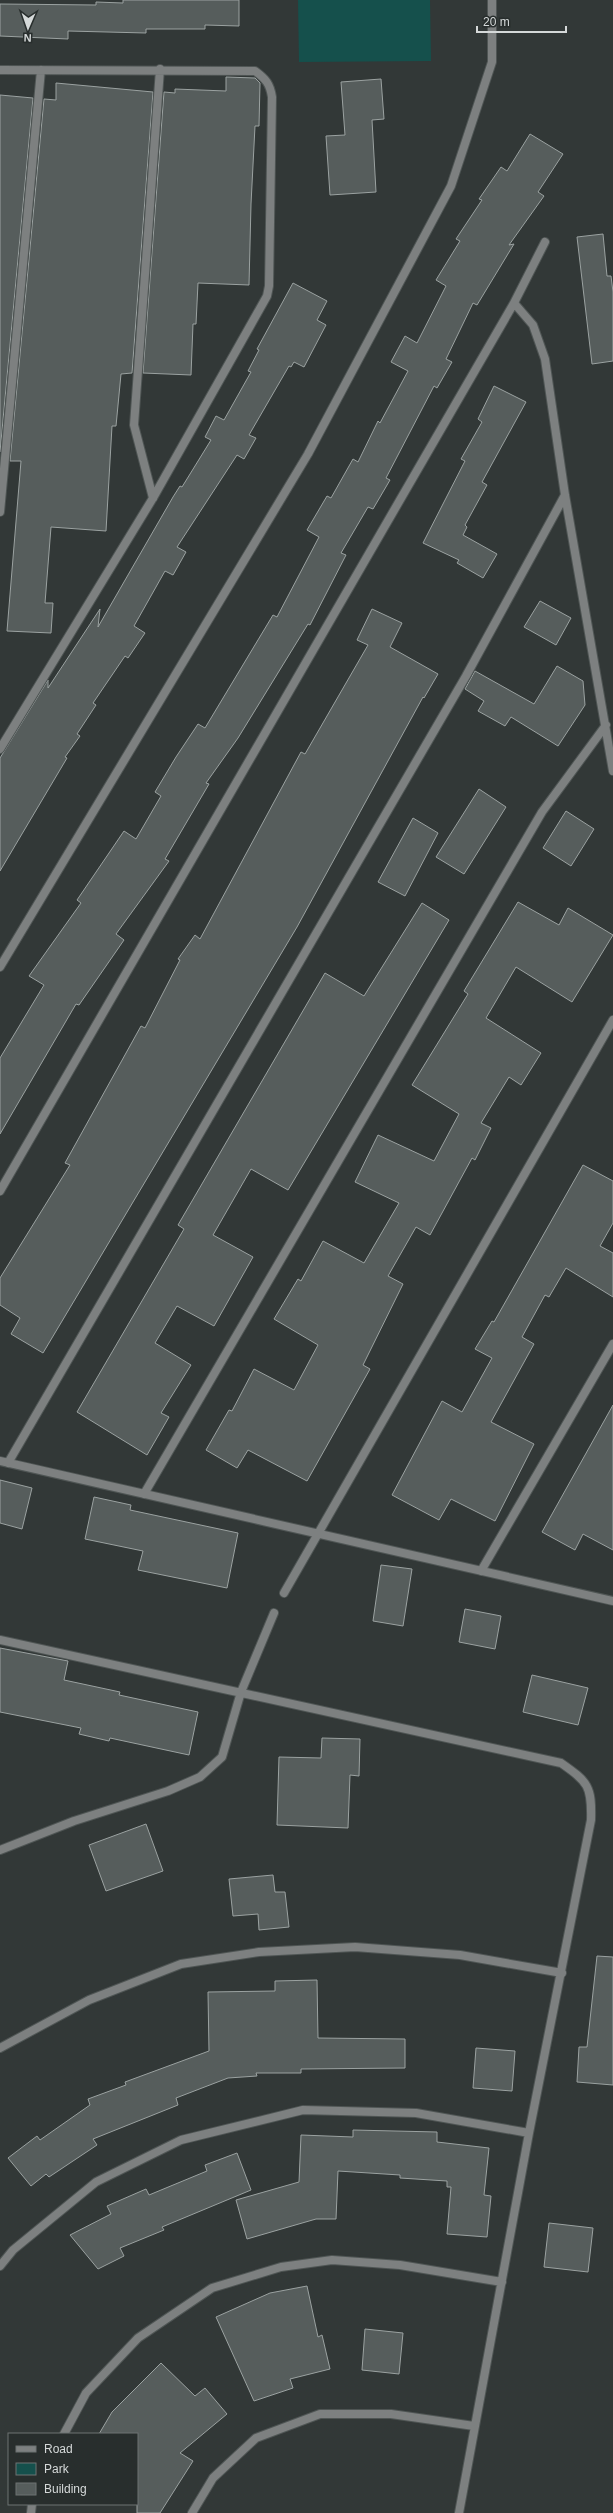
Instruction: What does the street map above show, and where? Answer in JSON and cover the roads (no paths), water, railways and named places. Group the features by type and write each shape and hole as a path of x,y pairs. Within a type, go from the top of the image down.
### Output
{"street":[{"path":"0,967 308,454 451,186 492,62 492,0"},
{"path":"153,498 134,425 160,69"},
{"path":"0,70 160,69 255,71 265,78 270,87 272,97 269,286 267,296 153,498 0,749"},
{"path":"0,512 41,70"},
{"path":"0,1191 514,302 545,242"},
{"path":"514,302 533,325 545,359 565,495 613,771"},
{"path":"565,495 466,676 4,1462 613,1601"},
{"path":"144,1494 542,812 606,725"},
{"path":"284,1593 613,1020"},
{"path":"481,1571 613,1344"},
{"path":"0,1850 74,1821 168,1790 200,1777 222,1757 241,1692 274,1613"},
{"path":"0,1640 561,1762 582,1778 592,1796 591,1820 529,2133 459,2513"},
{"path":"0,2048 89,2000 181,1964 259,1952 355,1947 460,1955 562,1972"},
{"path":"0,2266 13,2250 96,2182 181,2140 303,2110 416,2113 529,2133"},
{"path":"65,2433 86,2393 138,2338 212,2288 281,2267 332,2260 400,2265 502,2282"},
{"path":"192,2513 213,2478 256,2438 320,2414 391,2414 474,2426"}]}
